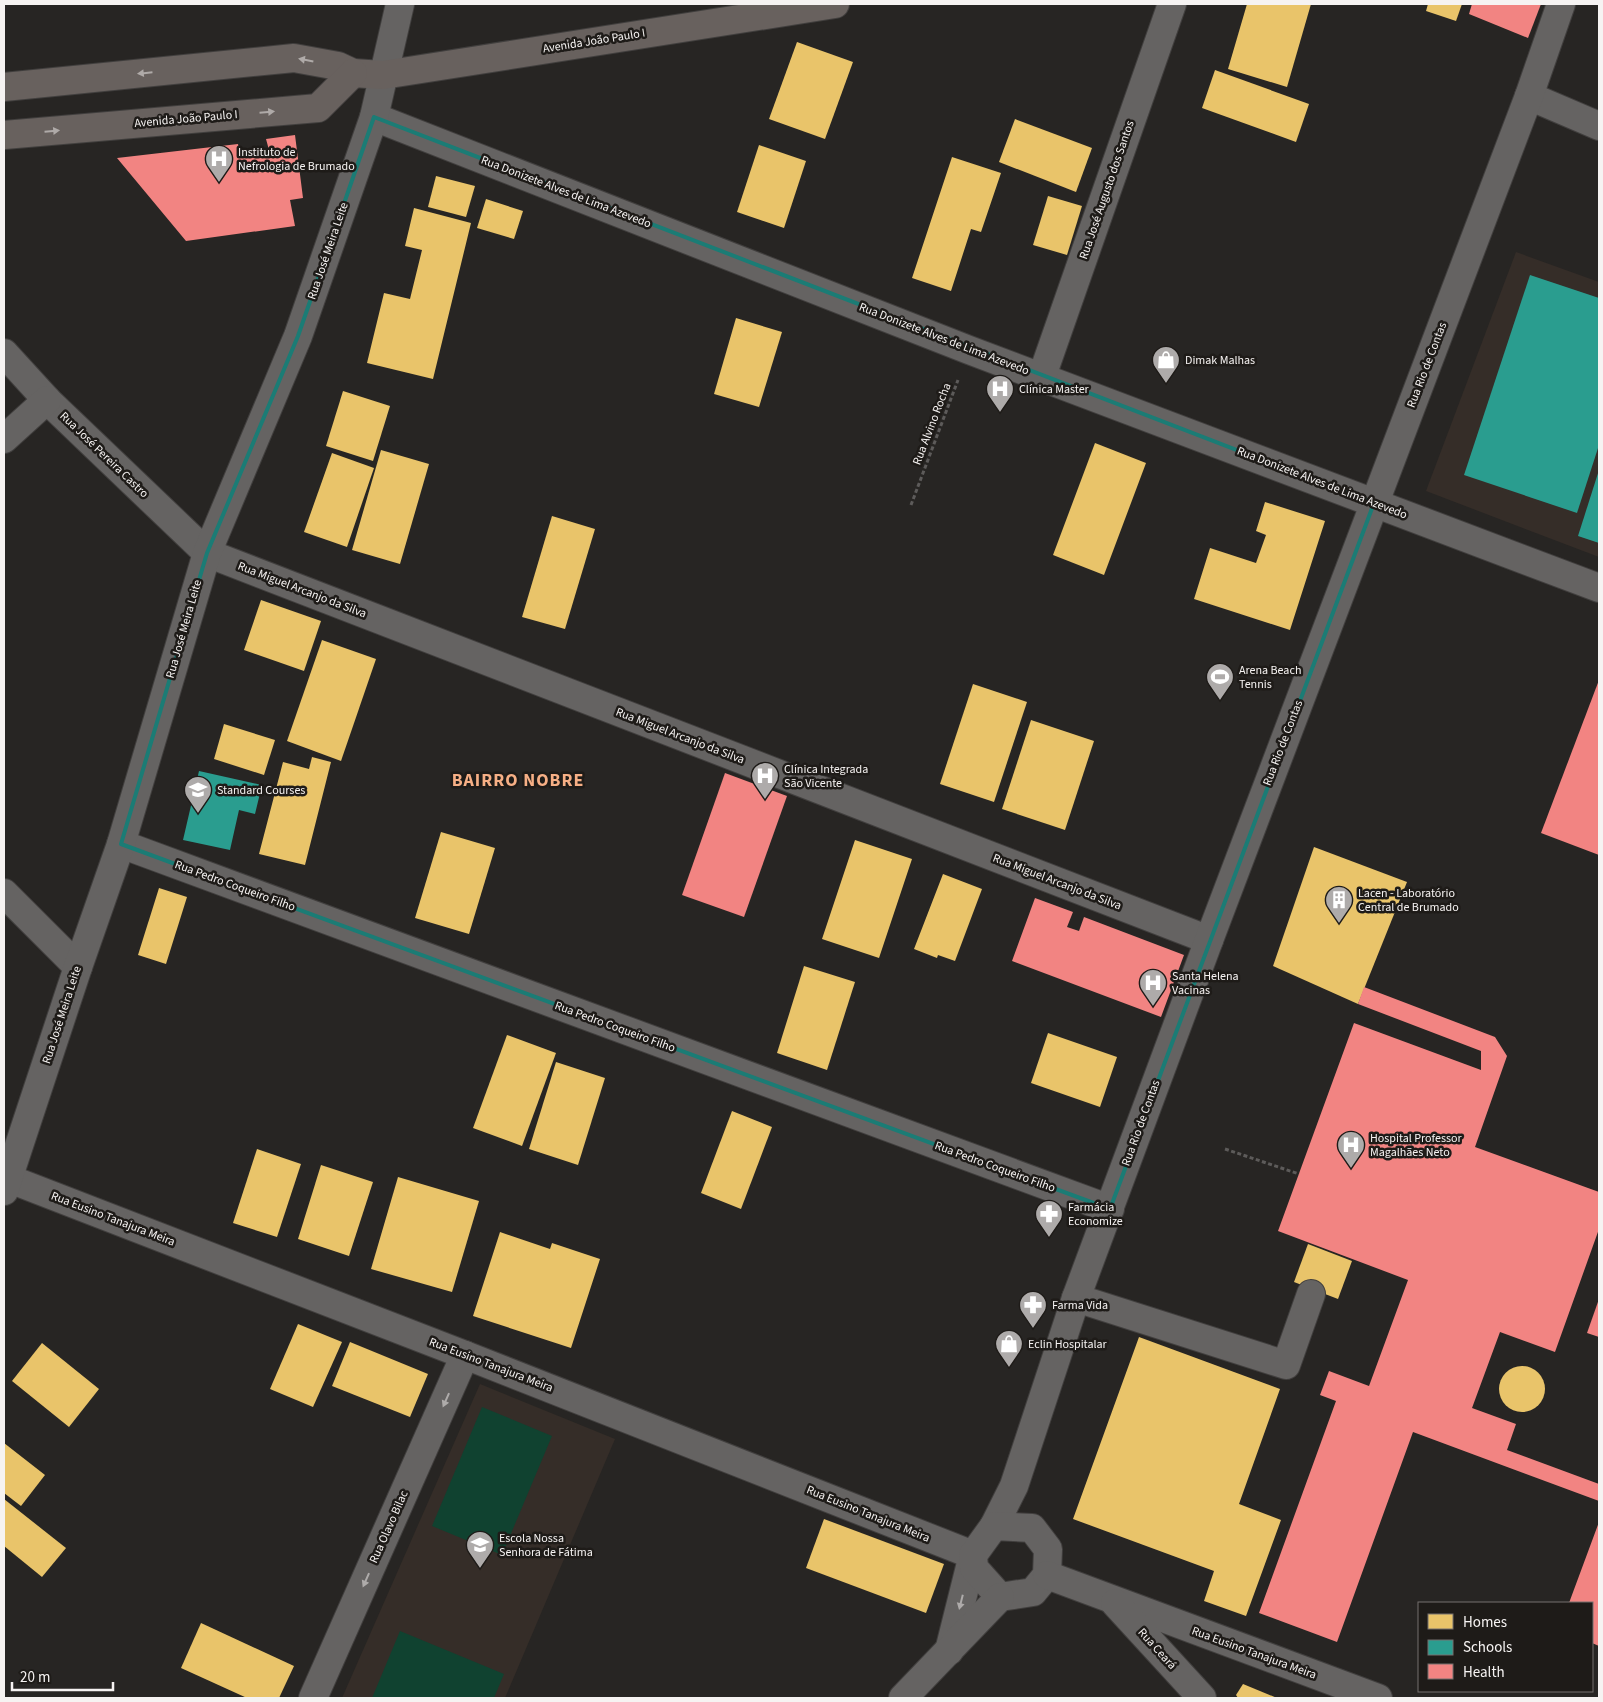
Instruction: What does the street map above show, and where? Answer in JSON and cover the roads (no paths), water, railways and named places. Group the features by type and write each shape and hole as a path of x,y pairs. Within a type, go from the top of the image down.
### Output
{"main road":[{"name":"Avenida João Paulo I","path":"4,87 294,58 338,66 353,73 383,74 835,4"},
{"name":"Avenida João Paulo I","path":"4,135 318,108 353,73"}],"street":[{"name":"Rua José Meira Leite","path":"5,1184 120,844 206,553 298,336 374,117 400,4"},
{"name":"Rua José Augusto dos Santos","path":"1042,376 1172,4"},
{"name":"Rua Rio de Contas","path":"994,1526 1014,1486 1076,1298 1208,940 1529,96 1561,4"},
{"path":"1529,96 1599,126"},
{"name":"Rua Donizete Alves de Lima Azevedo","path":"374,117 970,350 1599,588"},
{"name":"Rua José Pereira Castro","path":"4,353 47,400 206,553"},
{"path":"4,439 47,400"},
{"name":"Rua Miguel Arcanjo da Silva","path":"206,553 1208,940"},
{"name":"Rua Pedro Coqueiro Filho","path":"120,844 1110,1209"},
{"path":"4,893 78,967"},
{"name":"Rua Eusino Tanajura Meira","path":"5,1184 466,1355 974,1555"},
{"path":"1076,1298 1286,1365 1311,1294"},
{"name":"Rua Olavo Bilac","path":"313,1698 466,1355"},
{"path":"904,1698 1000,1597 1033,1592 1047,1575 1048,1549 1032,1528 1014,1486"},
{"path":"949,1651 974,1555 994,1526 1032,1528"},
{"path":"974,1555 974,1568 1000,1597"},
{"name":"Rua Eusino Tanajura Meira","path":"1047,1575 1378,1698"},
{"name":"Rua Ceará","path":"1113,1601 1202,1698"}],"place":[{"name":"Instituto de Nefrologia de Brumado","path":"219,183"},
{"name":"Dimak Malhas","path":"1166,384"},
{"name":"Clínica Master","path":"1000,413"},
{"name":"Arena Beach Tennis","path":"1220,701"},
{"name":"Clínica Integrada São Vicente","path":"765,800"},
{"name":"Standard Courses","path":"198,814"},
{"name":"Lacen - Laboratório Central de Brumado","path":"1339,924"},
{"name":"Santa Helena Vacinas","path":"1153,1007"},
{"name":"Hospital Professor Magalhães Neto","path":"1351,1169"},
{"name":"Farmácia Economize","path":"1049,1238"},
{"name":"Farma Vida","path":"1033,1329"},
{"name":"Eclin Hospitalar","path":"1009,1368"},
{"name":"Escola Nossa Senhora de Fátima","path":"480,1569"}],"district":[{"name":"BAIRRO NOBRE","path":"518,780"}]}
